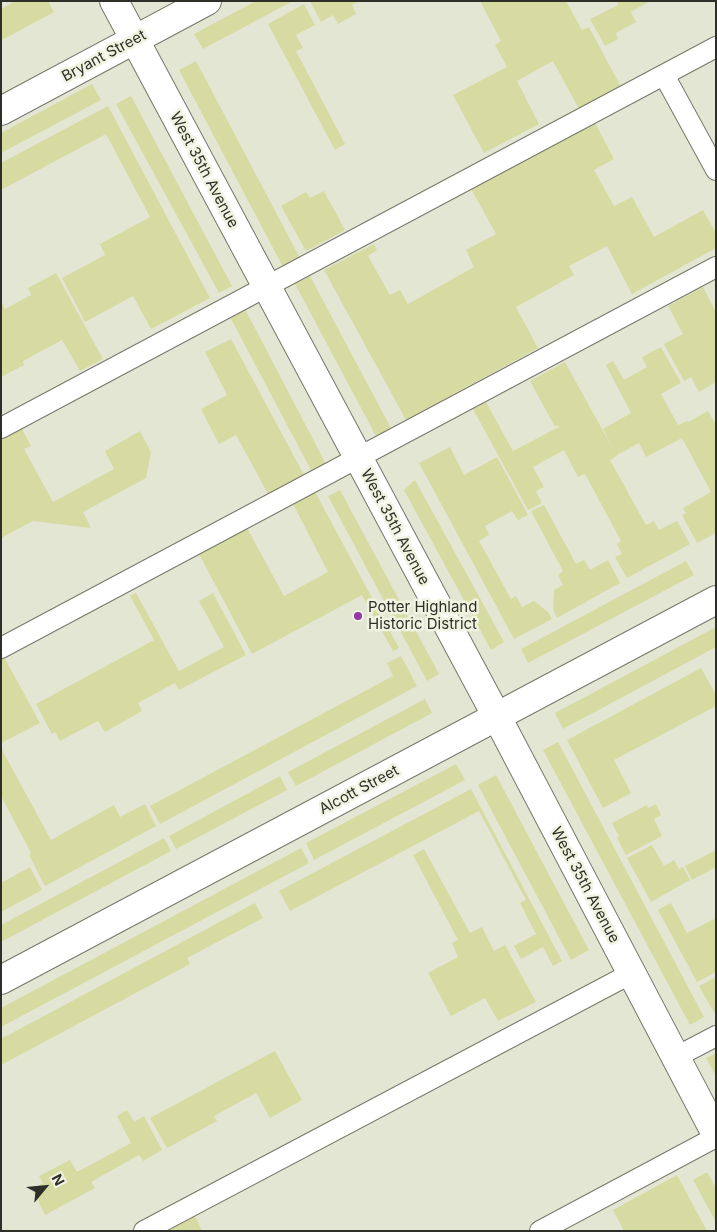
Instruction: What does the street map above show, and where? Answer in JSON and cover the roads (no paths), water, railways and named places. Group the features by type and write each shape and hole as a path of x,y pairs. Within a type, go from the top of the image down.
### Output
{"street":[{"name":"West 35th Avenue","path":"114,1 497,717 716,1135"},
{"name":"Bryant Street","path":"1,111 207,1"},
{"name":"Alcott Street","path":"1,980 716,600"}],"lane":[{"path":"1,428 716,47"},
{"path":"664,75 716,170"},
{"path":"1,648 716,268"},
{"path":"144,1231 632,973"},
{"path":"676,1057 716,1036"},
{"path":"540,1231 716,1135"}],"place":[{"name":"Potter Highland Historic District","path":"358,616"}]}
